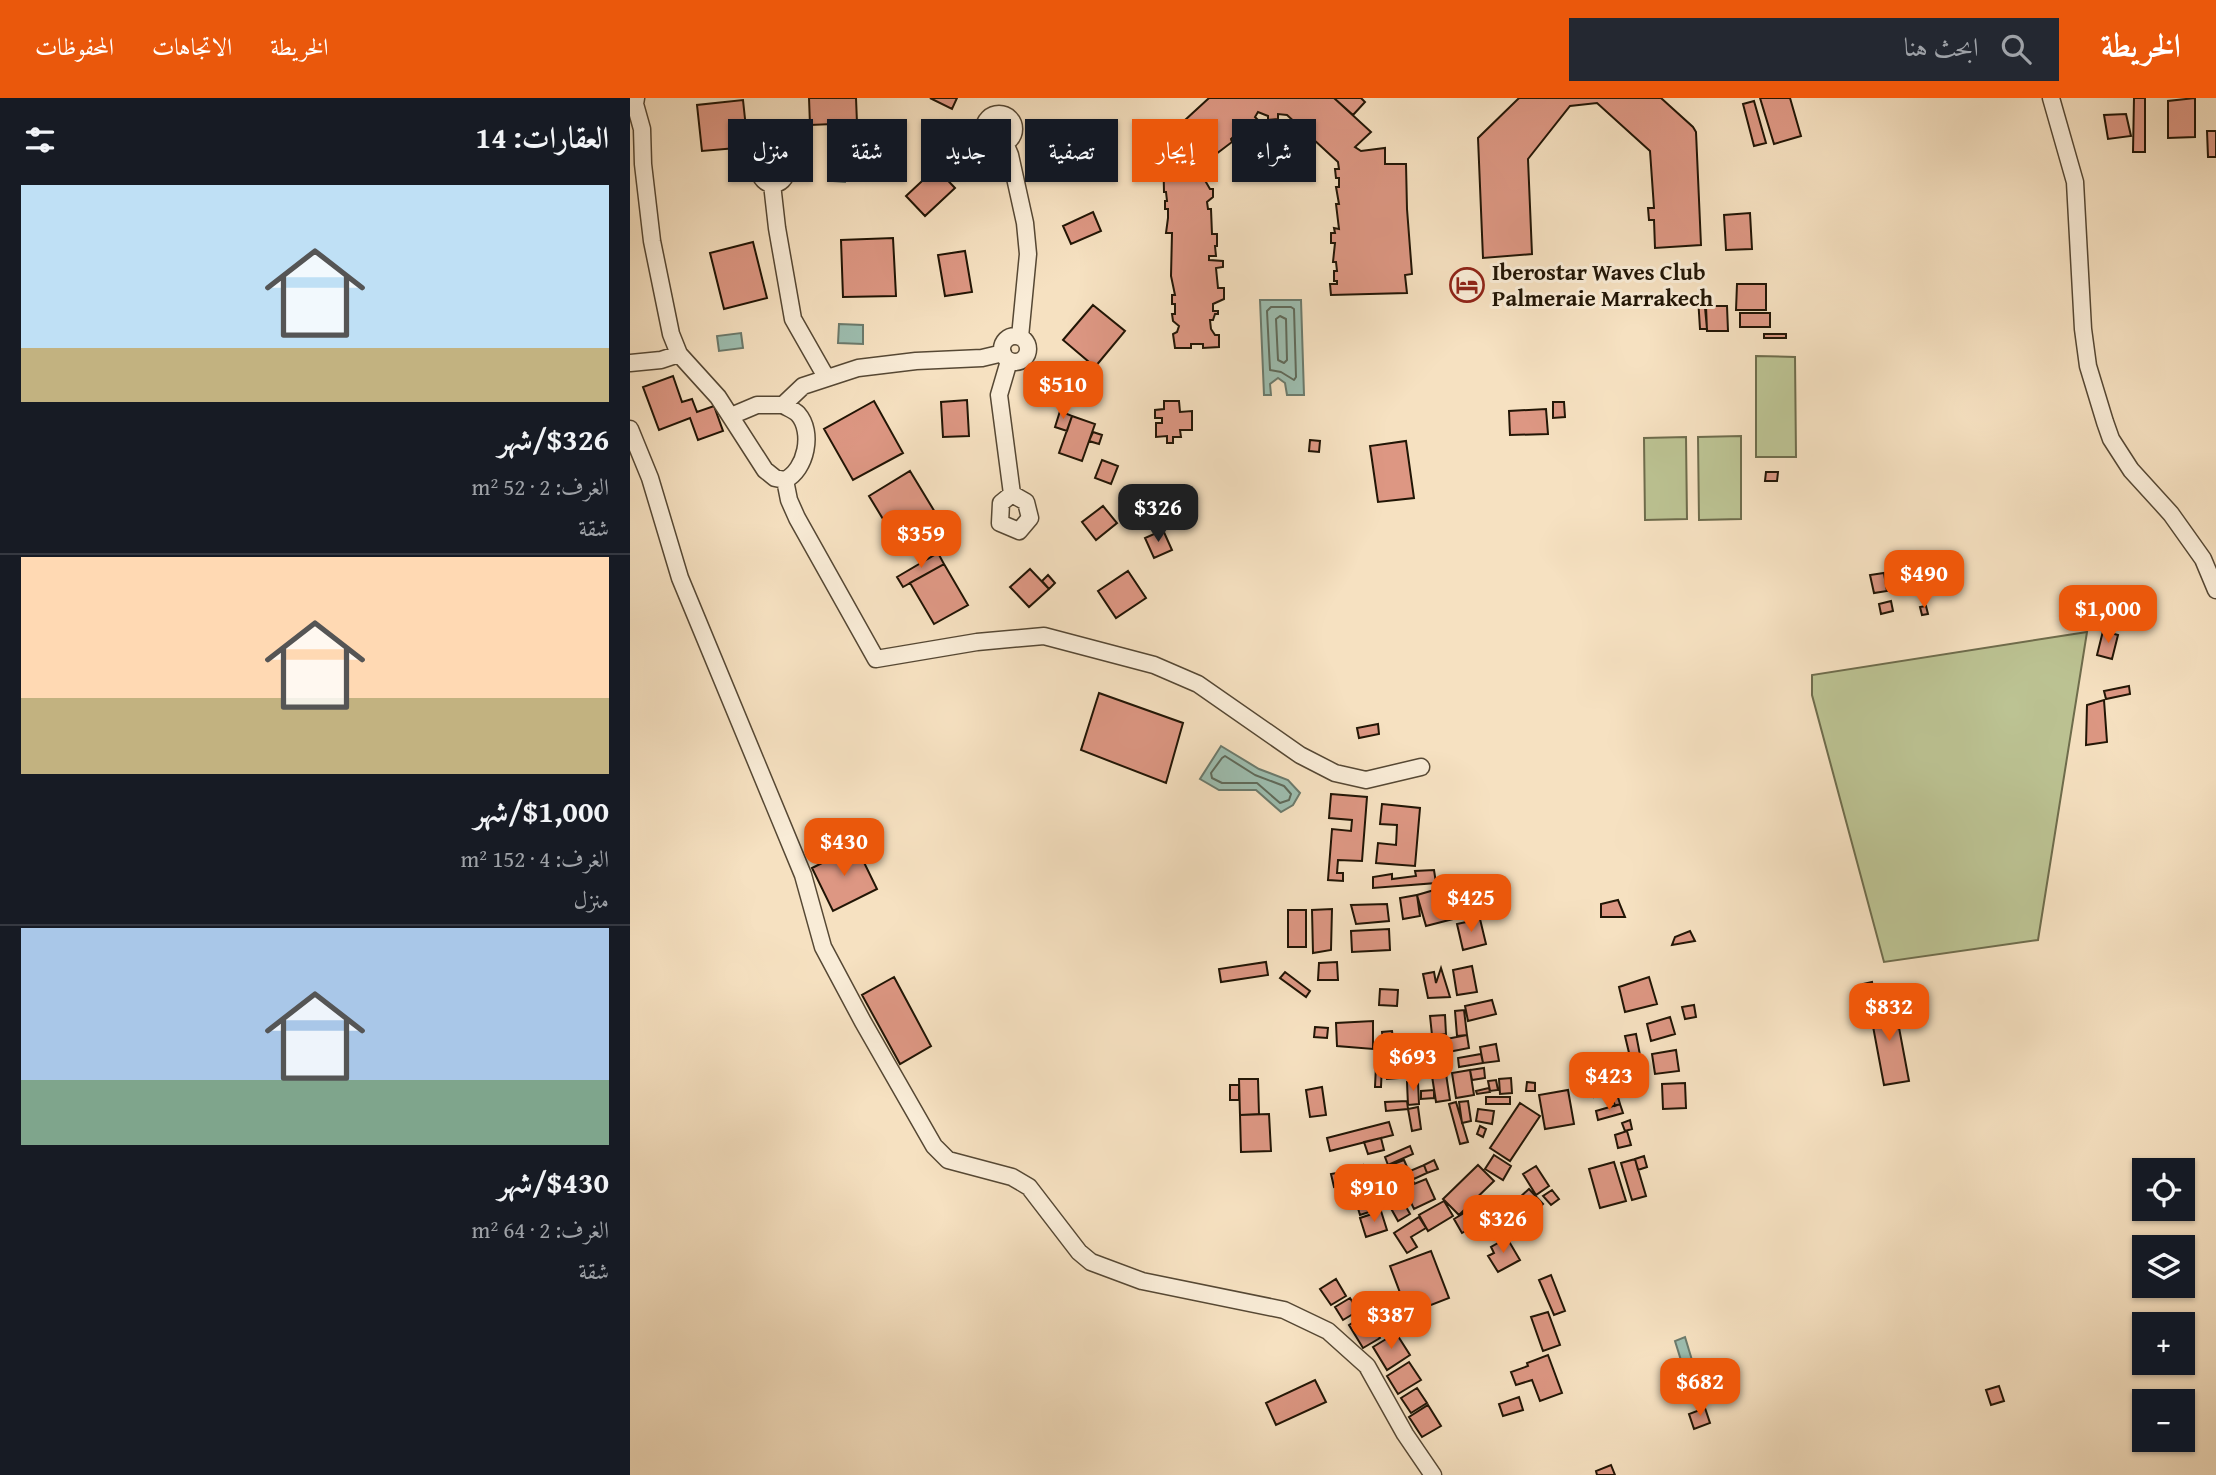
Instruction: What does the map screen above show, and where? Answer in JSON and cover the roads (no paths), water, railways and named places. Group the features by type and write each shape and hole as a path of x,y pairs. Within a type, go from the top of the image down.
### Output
{"street":[{"path":"636,98 635,104 642,129 643,164 652,241 663,302 679,354 718,397 765,470 775,478 786,480"},
{"path":"2051,98 2075,182 2083,329 2088,366 2105,422 2111,439 2131,470 2171,514 2203,559 2216,590"},
{"path":"783,405 803,386 858,368 916,361 982,358 1006,357 1019,361 1027,355 1027,344 1020,337 1027,271 1027,238 1011,160"},
{"path":"772,184 793,318 826,377"},
{"path":"630,363 661,360 679,354"},
{"path":"1006,357 999,395 1012,494"},
{"path":"731,416 757,405 783,405 796,412 803,421 805,452 798,470 786,480"},
{"path":"630,429 650,478 680,578 729,690 803,876 823,947 934,1146 948,1160 1012,1177 1029,1187 1079,1252 1091,1262 1142,1281 1284,1310 1328,1331 1367,1366 1405,1434 1433,1475"},
{"path":"786,480 789,500 797,517 876,659 977,642 1044,636 1154,665 1198,684 1300,755 1335,773 1366,780 1421,767"}],"water":[{"path":"1260,300 1301,300 1304,395 1287,395 1285,383 1278,378 1270,384 1271,395 1264,395"},
{"path":"839,324 863,325 863,344 838,343"},
{"path":"741,333 743,348 719,351 717,336"},
{"path":"1221,746 1259,769 1288,780 1300,793 1293,805 1281,812 1256,790 1219,790 1200,779"},
{"path":"1685,1337 1695,1370 1685,1373 1675,1341"}],"place":[{"name":"Iberostar Waves Club Palmeraie Marrakech","path":"1467,285"}]}
